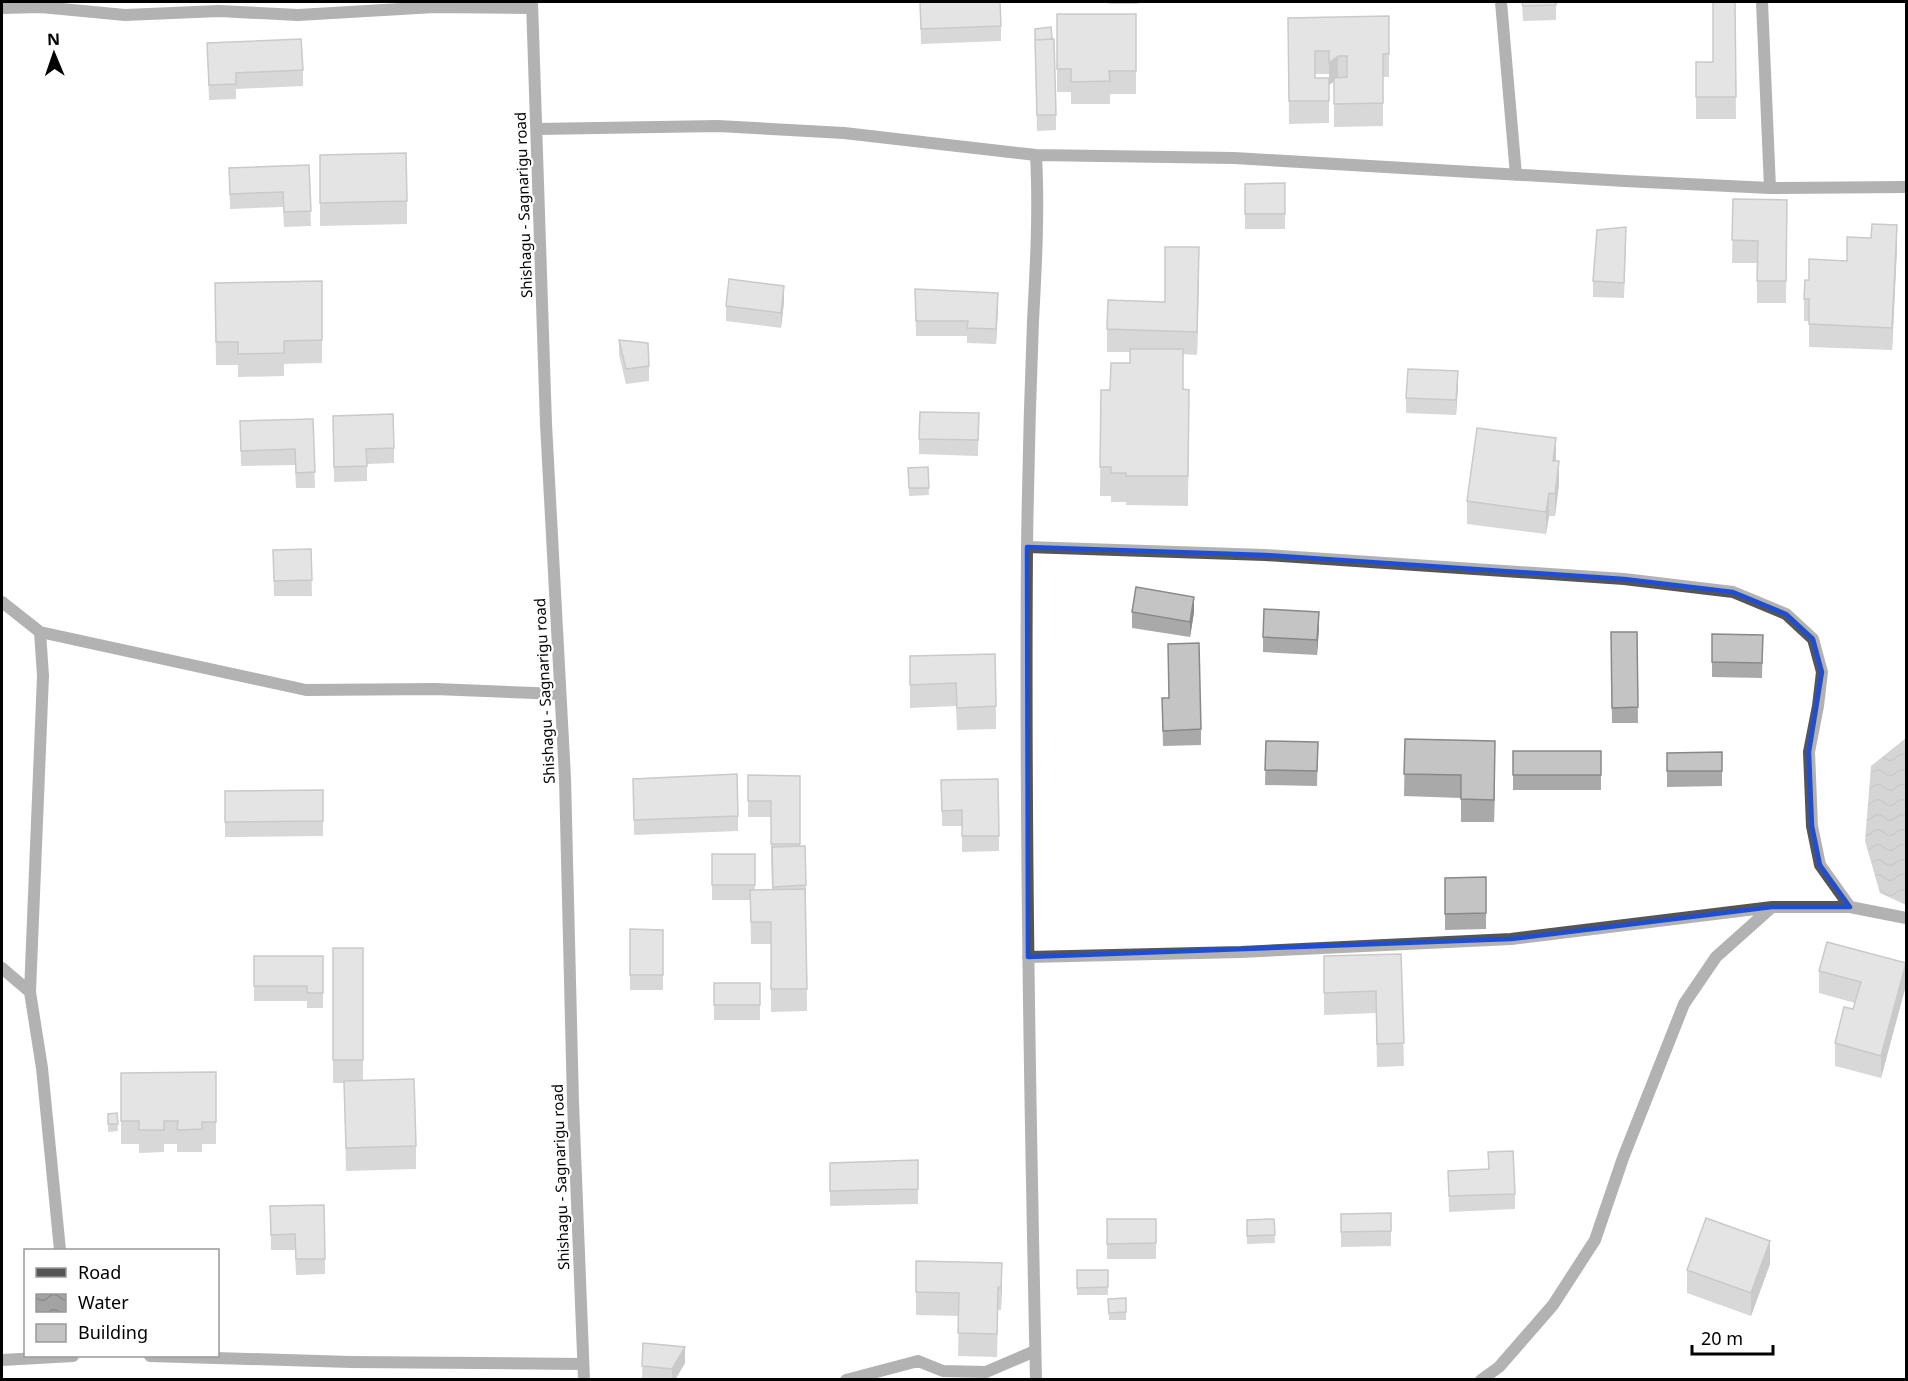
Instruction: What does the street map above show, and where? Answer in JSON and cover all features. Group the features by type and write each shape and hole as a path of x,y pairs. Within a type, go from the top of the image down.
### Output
{"street":[{"path":"1501,2 1516,175"},
{"path":"1762,2 1770,188"},
{"path":"2,8 41,4 125,15 219,11 298,15 435,7 532,5"},
{"name":"Shishagu - Sagnarigu road","path":"532,5 546,424 565,778 573,1102 584,1380"},
{"path":"537,129 601,126 739,127 844,133 1036,155 1234,158 1770,188 1906,187"},
{"path":"1036,155 1039,200 1038,252 1030,413 1027,547 1028,957 1036,1380"},
{"path":"1027,547 1265,555 1624,579 1733,592 1786,614 1814,639 1822,672 1809,752 1812,826 1820,865 1850,906"},
{"path":"2,602 40,632 306,690 435,689 560,694"},
{"path":"40,632 43,676 30,993 42,1068 60,1249"},
{"path":"1028,957 1241,952 1511,939 1772,907 1850,906 1906,918"},
{"path":"1481,1380 1499,1367 1553,1305 1595,1240 1623,1158 1684,1004 1716,957 1772,907"},
{"path":"2,968 30,993"},
{"path":"846,1380 918,1361 943,1371 986,1372 1035,1351"},
{"path":"2,1360 55,1357"},
{"path":"184,1357 351,1362 583,1364"}],"highlighted area":[{"path":"1027,547 1265,555 1624,579 1733,592 1786,614 1813,639 1822,672 1809,752 1812,826 1820,865 1850,907 1772,907 1511,939 1028,957"}],"water":[{"path":"1906,738 1906,905 1880,893 1865,841 1871,766"}],"building":[{"path":"920,2 1000,2 1001,26 921,29"},
{"path":"1522,2 1556,2 1556,5 1523,6"},
{"path":"1713,2 1735,2 1736,97 1696,97 1696,62 1713,62"},
{"path":"1057,14 1136,14 1136,71 1109,71 1110,81 1071,82 1071,69 1057,69"},
{"path":"1389,16 1389,54 1383,54 1383,103 1334,104 1334,78 1347,77 1347,56 1338,56 1329,63 1329,51 1315,51 1315,78 1329,78 1329,101 1289,101 1288,18"},
{"path":"1051,27 1052,39 1035,40 1035,29"},
{"path":"301,39 303,70 236,73 236,84 209,85 207,43"},
{"path":"1054,39 1056,115 1037,115 1035,40"},
{"path":"406,153 407,201 320,203 320,155"},
{"path":"309,165 311,211 284,212 283,192 230,194 229,168"},
{"path":"1285,183 1285,214 1245,214 1245,184"},
{"path":"1733,199 1787,200 1786,281 1757,281 1758,241 1732,240"},
{"path":"1872,224 1897,225 1892,328 1809,324 1809,299 1804,299 1805,280 1809,280 1809,259 1847,261 1847,237 1871,238"},
{"path":"1626,227 1624,283 1593,281 1597,230"},
{"path":"1165,247 1199,247 1197,332 1107,329 1108,300 1165,302"},
{"path":"729,279 784,286 781,313 726,306"},
{"path":"322,281 322,340 284,341 284,353 238,354 238,342 216,342 215,283"},
{"path":"915,289 998,293 996,329 967,328 968,321 916,321"},
{"path":"619,340 648,343 649,366 626,369"},
{"path":"1130,349 1183,349 1183,389 1189,390 1188,476 1126,476 1126,473 1111,473 1111,467 1100,467 1101,390 1110,390 1111,363 1130,363"},
{"path":"1408,369 1458,371 1456,400 1406,398"},
{"path":"920,412 979,413 978,440 919,439"},
{"path":"393,414 394,448 366,449 367,466 334,467 333,416"},
{"path":"313,419 315,472 296,473 295,449 241,451 240,421"},
{"path":"1477,428 1556,438 1553,461 1559,461 1555,494 1549,493 1546,512 1467,501"},
{"path":"928,467 929,488 909,488 908,468"},
{"path":"311,549 312,580 274,581 273,550"},
{"path":"1136,587 1194,597 1190,622 1132,612"},
{"path":"1264,609 1319,612 1317,640 1263,637"},
{"path":"1611,632 1637,632 1638,707 1612,708"},
{"path":"1712,634 1763,635 1762,663 1712,662"},
{"path":"1199,643 1201,729 1163,731 1162,698 1169,698 1168,644"},
{"path":"995,654 996,706 957,708 956,683 910,685 910,656"},
{"path":"1405,739 1495,741 1494,800 1461,799 1461,775 1404,774"},
{"path":"1266,741 1318,742 1317,771 1265,770"},
{"path":"1513,751 1601,751 1601,775 1513,775"},
{"path":"1722,752 1722,771 1667,771 1667,753"},
{"path":"737,774 738,816 634,820 633,779"},
{"path":"748,775 800,776 800,844 771,844 771,801 748,801"},
{"path":"998,779 999,836 962,836 962,810 942,811 941,780"},
{"path":"323,790 323,821 225,822 225,791"},
{"path":"805,846 806,885 773,887 772,847"},
{"path":"712,854 755,854 755,885 712,885"},
{"path":"1486,877 1486,913 1445,914 1445,878"},
{"path":"805,889 807,989 771,989 771,922 751,922 750,890"},
{"path":"630,929 663,930 663,975 630,975"},
{"path":"1827,942 1906,963 1881,1056 1835,1043 1844,1007 1853,1009 1861,982 1819,971"},
{"path":"333,948 363,948 363,1060 333,1060"},
{"path":"1401,954 1404,1043 1377,1044 1376,991 1324,993 1324,956"},
{"path":"254,956 323,956 323,993 307,993 307,986 254,986"},
{"path":"714,983 760,983 760,1005 714,1005"},
{"path":"216,1072 216,1122 202,1122 202,1129 177,1130 178,1121 164,1121 164,1130 139,1130 139,1121 121,1121 121,1073"},
{"path":"414,1079 416,1146 346,1148 344,1081"},
{"path":"117,1113 118,1124 108,1124 108,1114"},
{"path":"1513,1151 1515,1194 1449,1196 1448,1171 1489,1169 1488,1152"},
{"path":"918,1160 918,1189 830,1191 830,1163"},
{"path":"324,1205 325,1259 296,1259 295,1234 271,1235 270,1206"},
{"path":"1391,1213 1391,1231 1341,1232 1341,1214"},
{"path":"1706,1218 1770,1241 1751,1293 1687,1270"},
{"path":"1107,1219 1156,1219 1156,1243 1107,1244"},
{"path":"1274,1219 1275,1235 1247,1236 1247,1220"},
{"path":"916,1261 1002,1263 1001,1288 998,1287 997,1334 958,1333 959,1293 916,1292"},
{"path":"1077,1270 1108,1270 1108,1287 1077,1288"},
{"path":"1126,1298 1126,1312 1109,1313 1108,1299"},
{"path":"643,1343 685,1347 672,1369 642,1366"}]}
